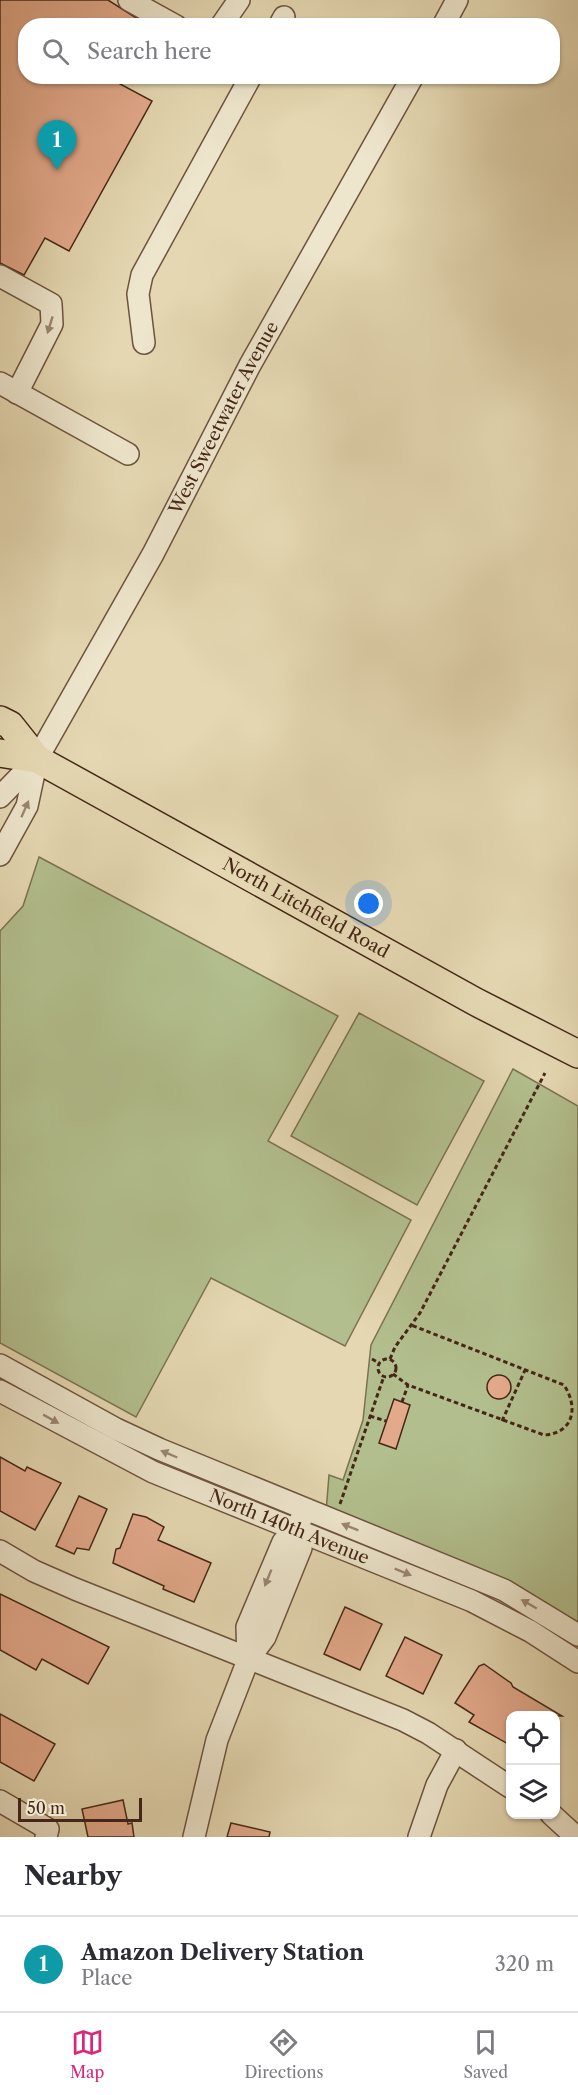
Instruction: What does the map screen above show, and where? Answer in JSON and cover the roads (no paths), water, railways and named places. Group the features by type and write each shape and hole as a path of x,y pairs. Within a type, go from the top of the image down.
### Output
{"main road":[{"name":"North Litchfield Road","path":"0,720 10,725 38,759"},
{"name":"North Litchfield Road","path":"0,753 38,759 476,1002 578,1054"}],"street":[{"path":"129,0 162,18"},
{"path":"227,18 239,0"},
{"path":"447,18 457,0"},
{"path":"144,343 138,294 142,275 247,84"},
{"name":"West Sweetwater Avenue","path":"0,855 27,806 38,759 153,554 250,366 409,84"},
{"path":"0,276 51,303 53,312 52,324 9,388 128,454"},
{"name":"West Sweetwater Avenue","path":"0,796 38,759"},
{"name":"North 140th Avenue","path":"0,1365 116,1429 472,1601 530,1631 578,1662"},
{"name":"North 140th Avenue","path":"0,1391 153,1472 301,1519 504,1590 578,1635"},
{"path":"194,1837 217,1740 248,1660 248,1628 283,1542 301,1519"},
{"path":"0,1551 34,1571 248,1660 403,1720 456,1750 506,1784"},
{"path":"419,1837 437,1785 456,1750"},
{"path":"0,1801 47,1833"},
{"path":"556,1819 576,1837"}],"place":[{"name":"Amazon Delivery Station","path":"57,170"}]}
